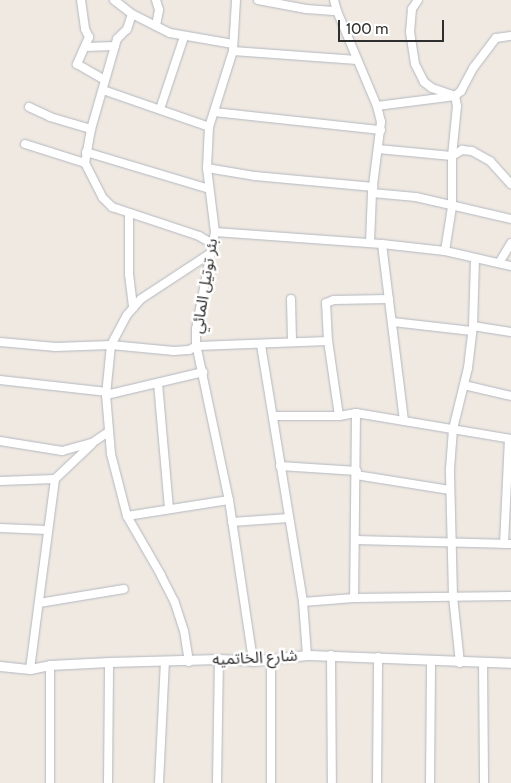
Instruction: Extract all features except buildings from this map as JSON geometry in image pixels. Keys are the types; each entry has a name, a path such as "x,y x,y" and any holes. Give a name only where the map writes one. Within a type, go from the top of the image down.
{"street":[{"path":"81,0 84,29 89,36 76,64 105,80"},
{"path":"114,0 132,14 184,37 233,47 357,60"},
{"path":"156,0 159,10 156,26"},
{"path":"231,0 235,4"},
{"path":"258,0 306,9 337,11"},
{"path":"334,0 377,106 380,130 373,190 370,243"},
{"path":"418,0 412,8 410,32 415,64 424,82 432,88 454,96"},
{"name":"بئر توتيل المائي","path":"235,4 233,47 209,127 207,168 215,232 196,329 197,346 204,372 229,500 252,661"},
{"path":"132,14 127,29 119,36 115,46 91,129 85,163 105,201 112,207 199,236 213,244"},
{"path":"377,106 454,96 461,91 474,67 496,38 511,36"},
{"path":"160,109 184,37"},
{"path":"85,47 115,46"},
{"path":"103,90 209,127"},
{"path":"445,252 452,207 452,156 457,106 454,96"},
{"path":"29,107 50,117 91,129"},
{"path":"214,112 380,130"},
{"path":"25,144 85,163"},
{"path":"378,148 452,156 462,150 482,156 511,184"},
{"path":"86,152 209,189"},
{"path":"207,168 416,197 511,220"},
{"path":"129,213 129,274 134,308"},
{"path":"215,232 382,244 445,252 511,266"},
{"path":"499,263 511,243"},
{"path":"382,244 404,421"},
{"path":"189,662 184,631 174,601 127,516 108,433 106,393 111,345 117,329 147,294 211,253"},
{"path":"460,663 453,596 454,542 450,490 453,429 464,385 472,328 475,258"},
{"path":"291,299 292,341"},
{"path":"339,416 328,341 326,303 330,300 390,299"},
{"path":"393,322 511,332"},
{"path":"0,342 56,347 111,345 174,351 189,350 197,346 328,341"},
{"path":"262,345 303,602 307,655"},
{"path":"0,380 106,393 204,372"},
{"path":"158,383 168,509"},
{"path":"464,385 511,396"},
{"path":"354,598 356,413"},
{"path":"273,416 339,416 356,413 510,439 508,544 355,540"},
{"path":"30,669 55,479 92,444 108,433"},
{"path":"0,441 62,451 92,444"},
{"path":"280,466 356,473 450,490"},
{"path":"0,481 55,479"},
{"path":"127,516 229,500"},
{"path":"232,522 289,518"},
{"path":"0,528 47,530"},
{"path":"39,603 124,589"},
{"path":"303,602 354,598 511,596"},
{"name":"شارع الخاتميه","path":"0,666 30,669 50,665 109,662 189,662 219,659 252,661 307,655 378,657 460,663 511,663"},
{"path":"331,655 332,783"},
{"path":"377,783 378,657"},
{"path":"271,658 271,783"},
{"path":"217,783 219,659"},
{"path":"430,783 431,661"},
{"path":"108,783 109,662"},
{"path":"159,783 165,662"},
{"path":"483,662 484,783"},
{"path":"50,665 50,783"}]}
